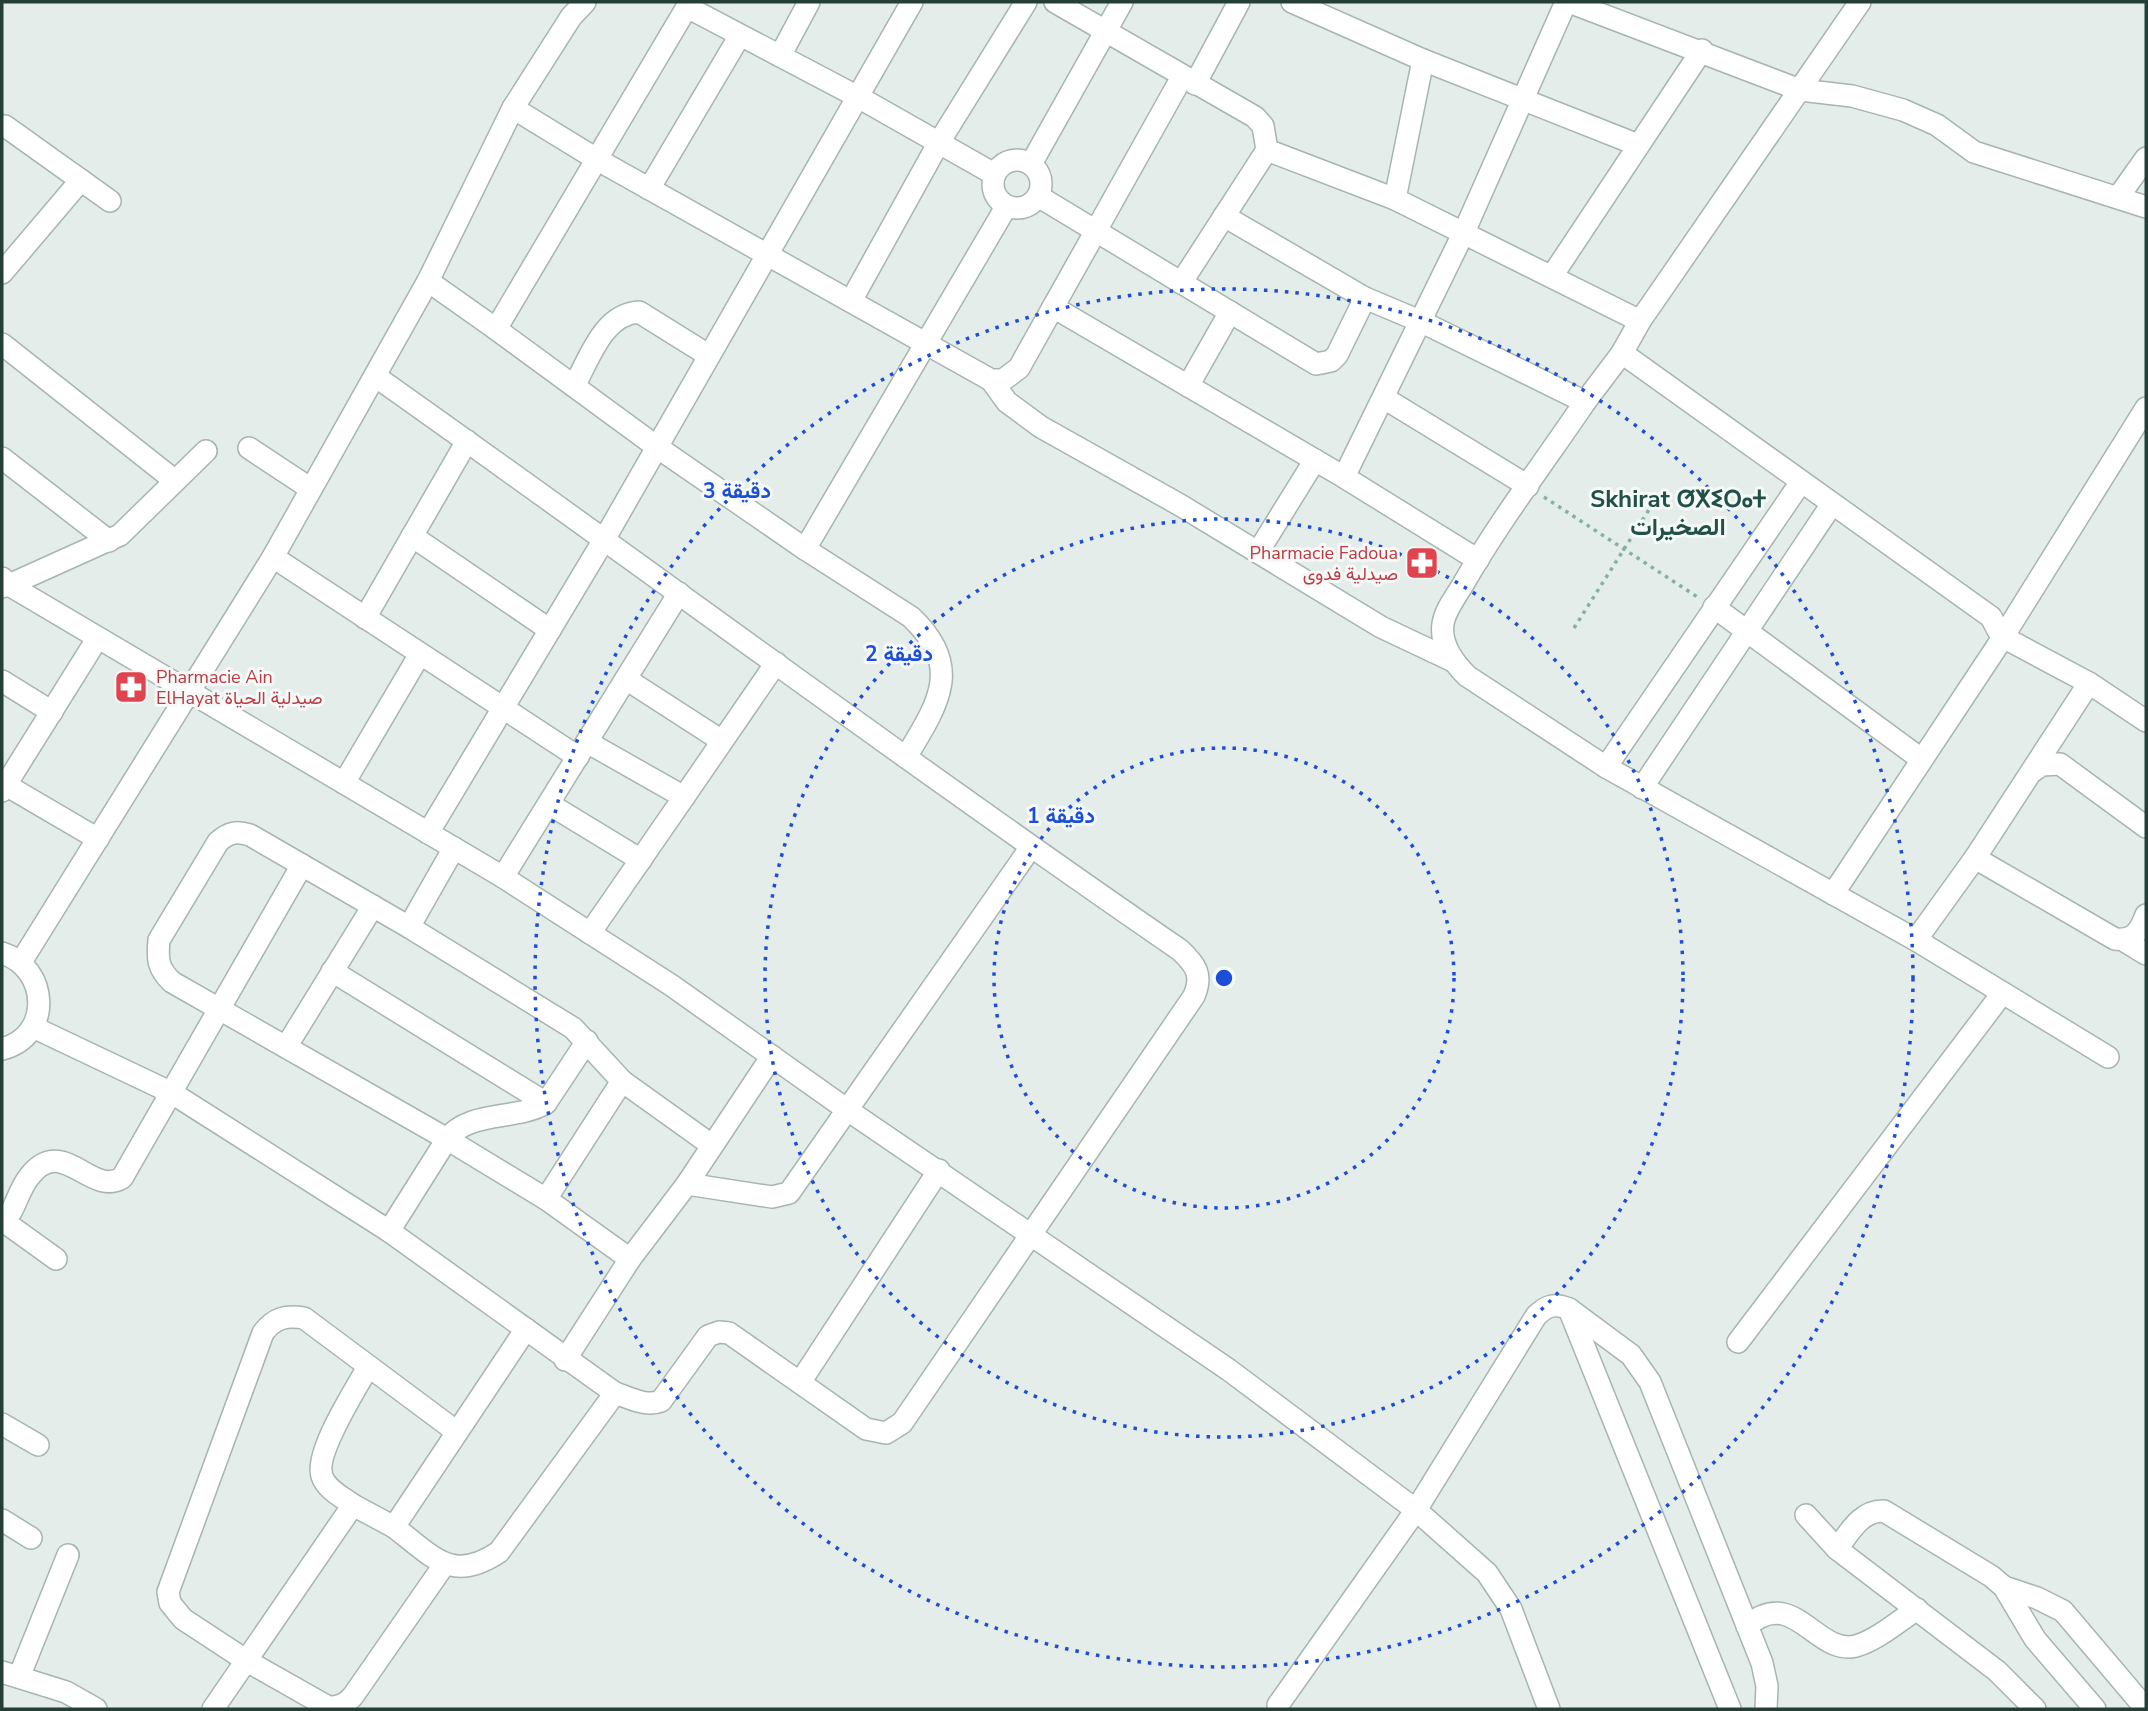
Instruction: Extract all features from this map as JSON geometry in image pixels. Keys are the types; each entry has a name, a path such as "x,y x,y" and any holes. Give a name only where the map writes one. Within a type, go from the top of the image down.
{"street":[{"path":"21,962 272,557 428,281 513,108 557,36 585,2"},
{"path":"780,56 809,2"},
{"path":"428,832 606,538 766,253 860,98 912,2"},
{"path":"851,301 938,144 1026,2"},
{"path":"1055,2 1188,81 1255,117 1263,126 1267,150 1181,282"},
{"path":"1031,164 1122,2"},
{"path":"991,380 1003,380 1019,368 1094,232 1239,2"},
{"path":"1292,2 1423,60 1638,145"},
{"path":"1344,477 1422,322 1568,2 1702,50 1800,90 1852,96 1903,110 1937,125 1974,152 2119,196 2146,207"},
{"path":"1453,662 1445,641 1443,625 1478,560 1860,2"},
{"path":"496,329 689,5 739,37 860,98 994,174"},
{"path":"649,189 739,37"},
{"path":"1552,276 1702,50"},
{"path":"1395,199 1423,60"},
{"path":"513,108 598,160 991,380 1007,402 1041,427 1109,462 1381,627 1453,662 1467,676 1606,767 1916,940 2001,995 2108,1057"},
{"path":"5,126 110,201"},
{"path":"1267,150 1395,199 1640,321"},
{"path":"2119,196 2146,158"},
{"path":"1010,160 1031,164 1041,179 1038,196 1024,208 1006,207 997,198 993,187 994,174 1010,160"},
{"path":"2,273 81,180"},
{"path":"1038,196 1316,364 1337,355 1365,298"},
{"path":"805,549 928,344 1006,207"},
{"path":"1224,216 1365,298 1422,322 1585,402"},
{"path":"428,281 657,447 805,549 911,617 926,631 943,668 941,690 933,713 906,757"},
{"path":"1053,307 1344,477 1478,560"},
{"path":"1188,386 1230,312"},
{"path":"574,386 607,327 627,313 639,313 708,355"},
{"path":"2,344 174,480"},
{"path":"1622,353 1991,617 2001,636 2089,684 2146,721"},
{"path":"33,1027 172,1093 388,1231 565,1360 615,1393 643,1403 661,1401 708,1336 719,1332 729,1333 866,1429 886,1433 895,1429 1194,996 1200,982 1199,972 1180,950 1031,847 606,538 375,376"},
{"path":"1384,398 1528,486"},
{"path":"1833,894 2146,408"},
{"path":"365,618 467,441"},
{"path":"249,448 310,489"},
{"path":"4,583 120,535 205,451"},
{"path":"2,458 109,541"},
{"path":"1258,552 1315,460"},
{"path":"1606,767 1801,482"},
{"path":"1642,788 1832,504"},
{"path":"412,536 550,630"},
{"path":"272,557 502,709 684,797"},
{"path":"4,583 503,877 772,1055 849,1111 1032,1233 1229,1370 1416,1510 1487,1573 1511,1609 1549,1709"},
{"path":"503,877 679,593"},
{"path":"1714,607 1921,759"},
{"path":"97,639 5,781 98,839"},
{"path":"344,783 420,654"},
{"path":"590,933 776,663"},
{"path":"626,679 722,741"},
{"path":"2,681 52,712"},
{"path":"1916,940 1975,858 2089,684"},
{"path":"2033,771 2042,765 2060,764 2146,827"},
{"path":"549,804 641,860"},
{"path":"630,1259 546,1199 447,1139 218,1009 161,972 157,957 159,940 218,842 226,835 239,832 250,835 409,927 573,1028 622,1081 710,1144"},
{"path":"687,1184 772,1198 789,1193 849,1111 1031,847"},
{"path":"409,927 454,848"},
{"path":"1975,858 2146,954"},
{"path":"56,1259 5,1218 29,1177 40,1167 53,1161 65,1162 104,1183 114,1183 122,1178 302,864"},
{"path":"286,1047 373,906"},
{"path":"2123,940 2140,930 2146,915"},
{"path":"2,953 21,962 30,971 39,992 40,1004 33,1027 16,1043 2,1049"},
{"path":"332,971 547,1103"},
{"path":"1738,1342 2001,995"},
{"path":"388,1231 447,1139 465,1123 519,1114 547,1103 587,1041"},
{"path":"565,1360 630,1259 687,1184 710,1144 772,1055"},
{"path":"546,1199 622,1081"},
{"path":"801,1381 939,1170"},
{"path":"1278,1705 1416,1510 1536,1316 1545,1307 1557,1304 1569,1309 1631,1355 1643,1370 1747,1626 1767,1686 1766,1709"},
{"path":"1569,1309 1730,1709"},
{"path":"444,1565 346,1703 328,1707 247,1661 174,1612 169,1592 263,1333 278,1319 291,1316 304,1318 457,1432"},
{"path":"394,1527 526,1329"},
{"path":"368,1367 324,1449 320,1468 328,1486 353,1505 394,1527 444,1565 456,1569 470,1567 499,1552 615,1393"},
{"path":"2,1424 38,1444"},
{"path":"213,1709 353,1505"},
{"path":"1837,1549 1860,1520 1876,1511 1884,1511 1991,1576 2004,1587 2035,1639 2095,1709"},
{"path":"1807,1515 1837,1549 1997,1671 2035,1709"},
{"path":"2,1520 31,1538"},
{"path":"68,1555 10,1674 65,1692 96,1709"},
{"path":"2004,1587 2037,1598 2063,1611 2146,1709"},
{"path":"1747,1626 1757,1617 1783,1613 1843,1646 1855,1646 1917,1609"}],"path":[{"path":"1528,486 1714,607"},
{"path":"1574,628 1651,505"}],"place":[{"name":"Pharmacie Fadoua صيدلية فدوى","path":"1422,563"},
{"name":"Pharmacie Ain ElHayat صيدلية الحياة","path":"131,687"}],"district":[{"name":"Skhirat ⵚⵅⵉⵔⴰⵜ الصخيرات","path":"1678,513"}]}
